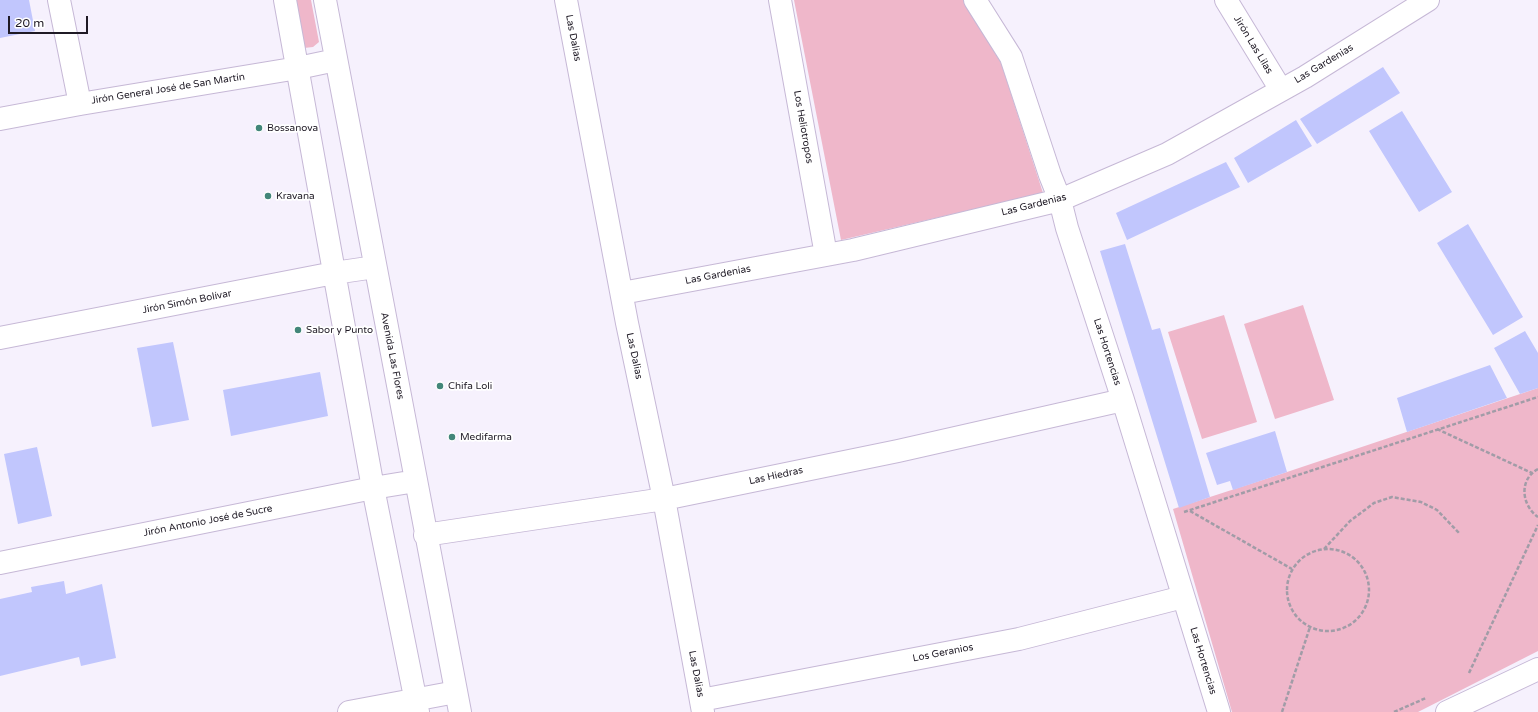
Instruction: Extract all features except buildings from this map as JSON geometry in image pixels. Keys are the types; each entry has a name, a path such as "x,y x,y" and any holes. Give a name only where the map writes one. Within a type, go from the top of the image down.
{"street":[{"path":"59,0 80,104"},
{"path":"285,0 373,488 417,706"},
{"name":"Avenida Las Flores","path":"325,0 425,535 458,702"},
{"name":"Las Dalias","path":"566,0 622,293 664,499 702,706"},
{"name":"Los Heliotropos","path":"780,0 826,255"},
{"name":"Las Hortencias","path":"975,0 1011,57 1050,175 1060,200 1067,228 1123,400 1219,712"},
{"name":"Jirón Las Lilas","path":"1226,0 1280,90"},
{"name":"Las Gardenias","path":"622,293 853,250 1060,200 1167,154 1305,77 1428,0"},
{"name":"Jirón General José de San Martín","path":"0,119 80,104 298,68 336,60"},
{"name":"Jirón Simón Bolívar","path":"0,338 334,273 375,267"},
{"name":"Las Hiedras","path":"425,535 664,499 898,451 1123,400"},
{"name":"Jirón Antonio José de Sucre","path":"0,563 373,488 416,481"},
{"name":"Los Geranios","path":"702,706 1019,639 1183,597"},
{"path":"1452,709 1538,669"},
{"path":"349,712 458,702"}],"path":[{"path":"1180,514 1538,396"},
{"path":"1437,429 1532,473"},
{"path":"1538,469 1532,473 1524,490 1525,501 1529,510 1538,518"},
{"path":"1324,549 1350,521 1374,503 1392,497 1421,502 1437,510 1460,534"},
{"path":"1189,511 1292,569"},
{"path":"1452,709 1538,525"},
{"path":"1324,549 1338,550 1350,556 1360,565 1369,584 1369,597 1365,609 1358,619 1347,627 1335,631 1322,631 1310,627 1299,620 1291,610 1287,598 1286,585 1292,569 1300,559 1311,552 1324,549"},
{"path":"1282,712 1310,627"}],"shaded area":[{"path":"291,0 311,0 319,42 313,47 304,48"},
{"path":"794,0 963,0 1001,63 1043,193 841,240"},
{"path":"1303,305 1334,400 1275,419 1244,324"},
{"path":"1224,315 1257,422 1202,439 1168,332"},
{"path":"1538,388 1538,651 1418,712 1232,712 1173,509"}],"place":[{"name":"Bossanova","path":"259,128"},
{"name":"Kravana","path":"268,196"},
{"name":"Sabor y Punto","path":"298,330"},
{"name":"Chifa Loli","path":"440,386"},
{"name":"Medifarma","path":"452,437"}]}
